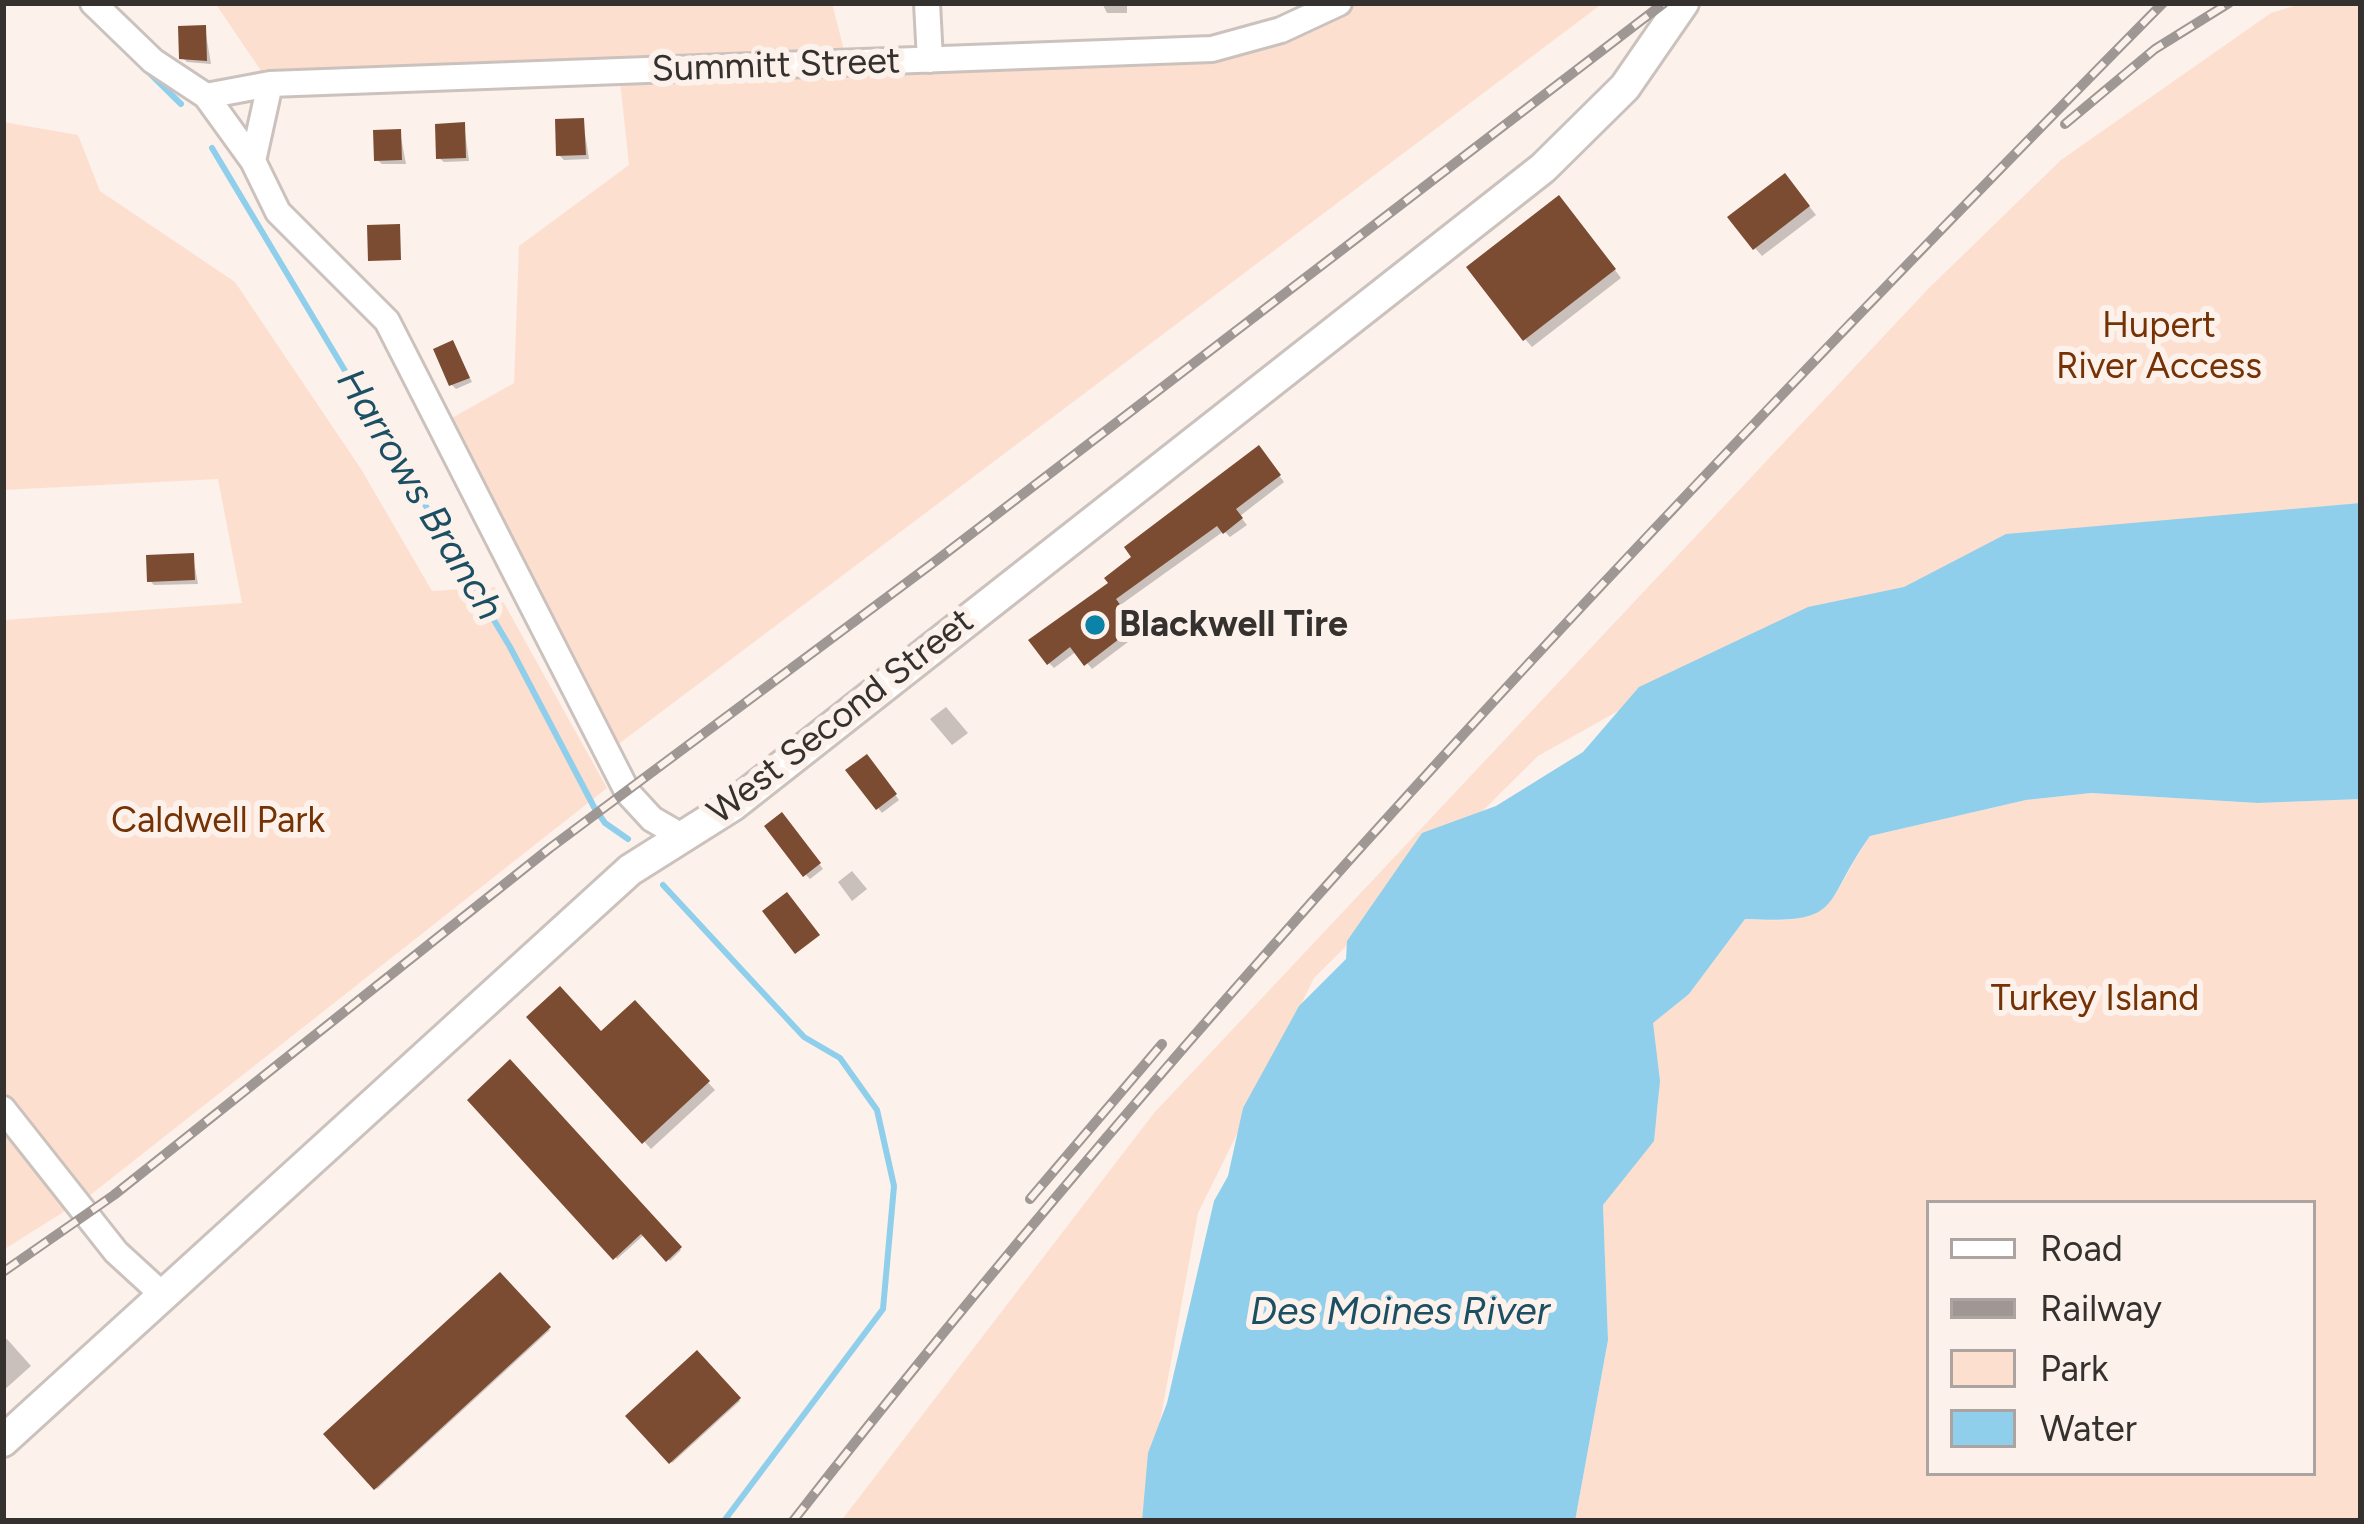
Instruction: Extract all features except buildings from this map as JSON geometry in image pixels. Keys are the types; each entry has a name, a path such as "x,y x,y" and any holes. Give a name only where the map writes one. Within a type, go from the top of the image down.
{"main road":[{"name":"West Second Street","path":"3,1441 630,870 733,805 1543,168 1625,87 1683,3"}],"street":[{"path":"93,3 153,61 206,96 253,161 278,212 387,321 628,793 652,819 683,837"},
{"path":"927,3 930,60"},
{"name":"Summitt Street","path":"206,96 270,84 1211,50 1281,29 1339,3"},
{"path":"253,161 270,84"},
{"path":"3,1109 116,1252 164,1296"}],"green space":[{"path":"215,3 832,3 847,62 1212,49 1339,3 1603,3 608,752 443,423 514,383 519,246 629,165 619,72 270,84"},
{"name":"Hupert River Access","path":"2304,3 2361,3 2361,521 1707,661 1538,756 1314,978 1198,1213 1142,1521 841,1521 1154,1113 1928,289 2061,160 2271,13"},
{"name":"Caldwell Park","path":"3,122 78,135 100,191 235,282 361,469 432,591 495,587 607,788 89,1196 3,1250 3,620 242,603 218,479 3,490"},
{"name":"Turkey Island","path":"2091,793 2258,803 2361,799 2361,1521 1575,1521 1608,1340 1603,1205 1638,1158 1655,1122 1658,1082 1652,1023 1689,994 1745,919 1798,919 1826,906 1870,836 2026,800"}],"water":[{"name":"Des Moines River","path":"2361,503 2361,799 2258,803 2091,793 2026,800 1870,836 1827,906 1800,918 1745,919 1689,994 1653,1023 1660,1081 1654,1141 1603,1205 1608,1340 1575,1521 1142,1521 1148,1453 1167,1403 1214,1201 1228,1176 1243,1108 1299,1006 1346,959 1347,941 1422,833 1496,806 1583,752 1639,687 1808,607 1904,587 2006,534"}],"waterway":[{"name":"Harrows Branch","path":"126,50 181,104"},
{"name":"Harrows Branch","path":"212,148 510,647 594,807 605,823 628,839"},
{"name":"Harrows Branch","path":"663,885 804,1037 840,1058 877,1110 894,1186 883,1309 724,1521"}],"railway":[{"path":"3,1272 114,1195 550,848 937,560 1664,3"},
{"path":"793,1521 1117,1125 1456,742 1806,370 2163,3"},
{"path":"2065,124 2155,49 2229,3"},
{"path":"1030,1199 1162,1044"}],"place":[{"name":"Blackwell Tire","path":"1095,625"}]}
